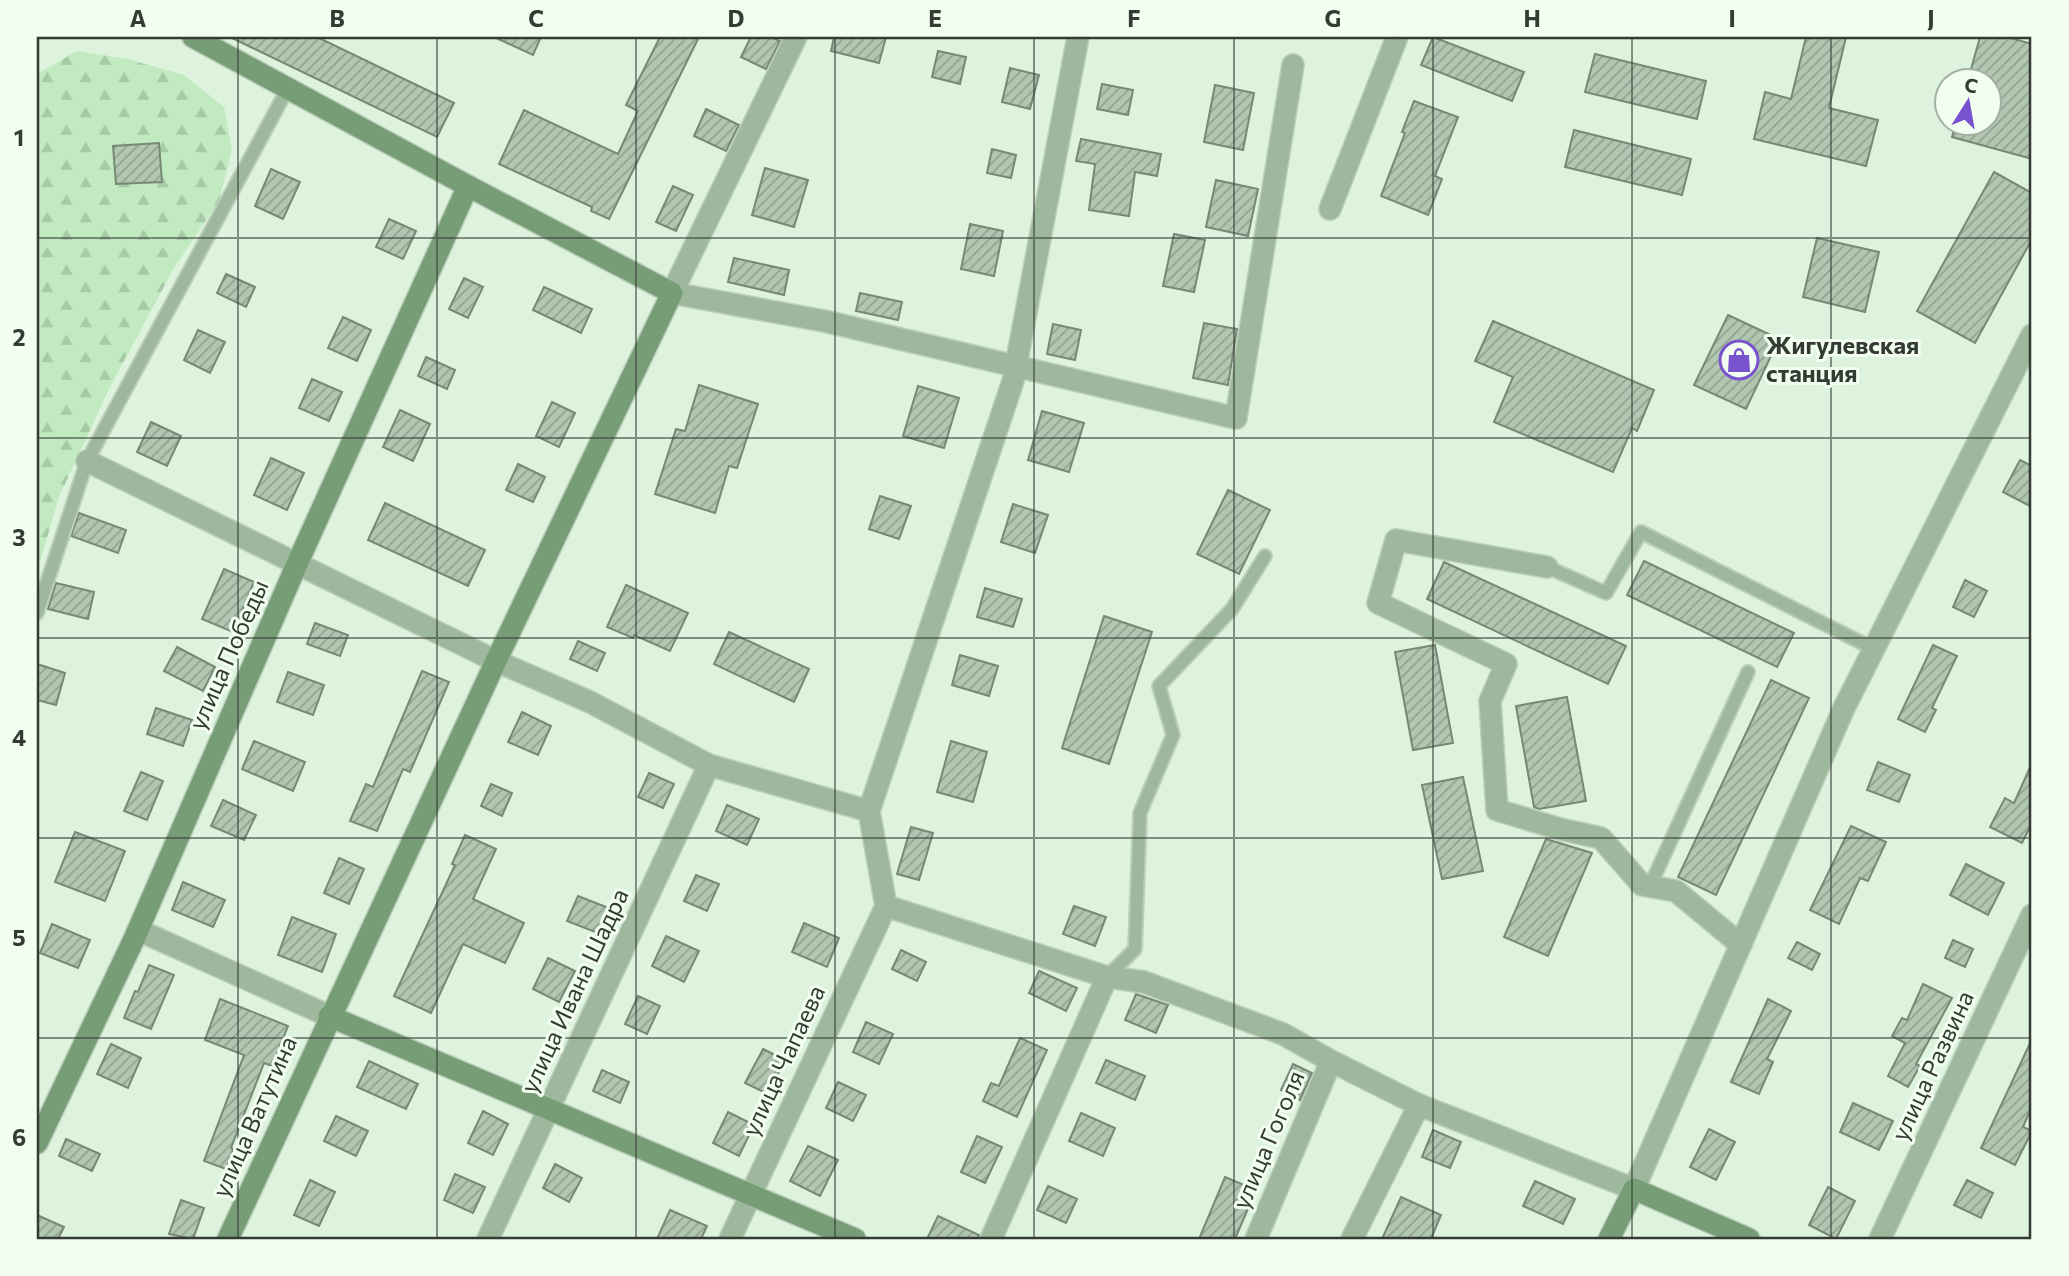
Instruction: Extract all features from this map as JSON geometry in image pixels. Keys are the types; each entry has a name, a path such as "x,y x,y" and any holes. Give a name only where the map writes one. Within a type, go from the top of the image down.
{"street":[{"path":"193,37 672,293 824,321 1236,418 1293,65"},
{"path":"672,293 796,37"},
{"path":"1078,37 1013,381 869,811 886,906 1107,977 1144,982 1283,1034 1419,1105 1634,1189 1749,1239"},
{"path":"1331,209 1397,37"},
{"name":"улица Победы","path":"37,1143 138,930 298,564 468,186"},
{"name":"улица Ватутина","path":"228,1239 329,1016 672,293"},
{"path":"1609,1239 1634,1189 1844,708 2032,335"},
{"path":"87,460 496,661 590,702 709,765 869,811"},
{"path":"1547,567 1396,540 1378,603 1506,664 1490,701 1497,810 1601,838 1643,885 1676,891 1741,945"},
{"name":"улица Ивана Шадра","path":"488,1239 709,765"},
{"name":"улица Чапаева","path":"730,1239 886,906"},
{"name":"улица Развина","path":"1880,1239 2032,915"},
{"path":"138,930 329,1016 855,1239"},
{"path":"991,1239 1107,977"},
{"name":"улица Гоголя","path":"1256,1239 1331,1061"},
{"path":"1352,1239 1419,1105"}],"lane":[{"path":"37,613 87,460 288,88"},
{"path":"1547,567 1606,593 1641,532 1874,649"},
{"path":"1107,977 1135,949 1140,813 1173,735 1159,686 1232,609 1265,556"},
{"path":"1650,886 1748,672"}],"green space":[{"path":"77,51 127,59 184,75 224,107 232,150 219,201 174,268 109,389 59,497 37,572 37,74"}],"building":[{"path":"230,37 317,37 454,103 437,137"},
{"path":"494,37 541,37 533,55"},
{"path":"660,37 699,37 609,219 591,211 592,207 499,164 524,110 618,154 638,111 626,105"},
{"path":"751,37 771,37 780,41 766,69 741,57"},
{"path":"834,37 886,37 879,63 831,51"},
{"path":"1433,37 1524,72 1512,101 1421,65"},
{"path":"1806,37 1846,37 1829,108 1878,120 1866,166 1754,139 1765,92 1791,99"},
{"path":"1980,37 2007,37 2032,44 2032,159 1952,137 2002,136 2002,66 1972,66"},
{"path":"938,51 966,57 960,84 932,77"},
{"path":"1595,54 1706,81 1697,119 1585,92"},
{"path":"1010,68 1039,75 1030,109 1002,102"},
{"path":"1102,84 1133,90 1128,115 1097,109"},
{"path":"1215,85 1254,93 1243,150 1204,142"},
{"path":"1414,101 1458,117 1435,176 1442,179 1428,215 1381,196"},
{"path":"706,109 739,125 726,151 694,136"},
{"path":"1574,130 1691,159 1682,195 1565,167"},
{"path":"1081,139 1161,154 1157,176 1135,172 1129,216 1089,210 1095,164 1076,161"},
{"path":"159,143 162,182 116,184 113,146"},
{"path":"992,149 1016,155 1011,178 987,173"},
{"path":"765,168 808,180 794,227 752,215"},
{"path":"271,169 300,182 283,219 255,206"},
{"path":"1994,172 2032,193 2032,239 1975,343 1917,311"},
{"path":"1216,180 1258,189 1248,236 1206,227"},
{"path":"673,186 693,195 676,231 656,222"},
{"path":"389,219 416,231 403,259 376,247"},
{"path":"970,224 1003,231 994,276 961,269"},
{"path":"1174,234 1205,240 1194,292 1163,286"},
{"path":"1817,238 1879,252 1865,312 1803,297"},
{"path":"734,258 789,270 784,295 728,282"},
{"path":"226,274 255,287 246,307 217,293"},
{"path":"464,278 483,287 468,318 449,309"},
{"path":"544,287 592,309 581,333 533,310"},
{"path":"860,293 902,302 898,320 856,311"},
{"path":"1728,315 1779,339 1746,409 1694,385"},
{"path":"343,317 371,330 357,361 328,348"},
{"path":"1493,321 1654,390 1637,431 1632,428 1613,472 1494,422 1513,377 1475,361"},
{"path":"1204,323 1237,329 1228,385 1193,378"},
{"path":"1053,324 1081,330 1075,360 1047,354"},
{"path":"198,330 225,342 210,373 184,360"},
{"path":"426,357 455,370 447,389 418,376"},
{"path":"312,379 342,392 329,421 299,408"},
{"path":"699,385 758,404 737,468 729,466 715,513 655,494 676,429 685,431"},
{"path":"918,386 959,398 944,448 903,436"},
{"path":"552,402 575,413 559,447 536,436"},
{"path":"400,410 430,424 413,461 383,447"},
{"path":"1042,411 1084,423 1069,472 1028,460"},
{"path":"151,422 181,436 167,466 137,452"},
{"path":"271,458 304,473 287,510 254,495"},
{"path":"2020,460 2032,466 2032,507 2003,492"},
{"path":"518,464 545,477 533,502 506,490"},
{"path":"1228,490 1270,510 1239,574 1197,554"},
{"path":"880,496 911,506 899,539 869,529"},
{"path":"385,503 485,550 468,586 368,540"},
{"path":"1013,504 1048,515 1035,553 1001,542"},
{"path":"79,513 126,530 118,553 71,536"},
{"path":"1644,561 1794,633 1777,667 1627,595"},
{"path":"1444,562 1626,646 1608,684 1427,599"},
{"path":"224,569 254,582 233,632 202,619"},
{"path":"1965,580 1987,591 1974,617 1953,607"},
{"path":"56,583 94,592 88,619 48,609"},
{"path":"626,585 688,613 670,651 634,635 633,638 607,627"},
{"path":"985,588 1022,599 1013,627 977,617"},
{"path":"1104,616 1152,632 1109,764 1062,748"},
{"path":"315,623 348,635 340,656 307,644"},
{"path":"729,632 809,669 794,702 714,664"},
{"path":"578,641 605,653 597,671 570,659"},
{"path":"1435,645 1453,743 1413,750 1395,652"},
{"path":"1933,645 1957,656 1932,708 1936,710 1925,732 1898,719"},
{"path":"177,647 215,667 203,691 164,671"},
{"path":"960,655 998,666 989,696 952,685"},
{"path":"37,664 65,673 56,705 37,700"},
{"path":"422,671 449,682 410,772 403,769 377,831 350,821 366,784 373,787"},
{"path":"288,672 324,685 313,715 277,702"},
{"path":"1771,680 1809,698 1716,895 1678,877"},
{"path":"1567,697 1586,801 1539,809 1534,807 1516,706"},
{"path":"156,708 192,720 183,746 147,734"},
{"path":"522,712 551,726 538,755 508,742"},
{"path":"254,741 305,762 293,791 242,769"},
{"path":"951,741 987,752 973,802 937,792"},
{"path":"1878,762 1910,775 1899,802 1867,790"},
{"path":"2032,763 2032,823 2022,843 1990,827 2005,798 2014,803"},
{"path":"141,772 163,781 147,820 124,811"},
{"path":"649,773 674,784 663,808 638,797"},
{"path":"1463,777 1483,871 1442,879 1422,785"},
{"path":"491,784 512,793 502,816 481,806"},
{"path":"223,800 256,815 244,840 211,826"},
{"path":"727,805 759,819 747,845 716,831"},
{"path":"1851,826 1886,842 1868,881 1860,878 1839,924 1810,910"},
{"path":"911,827 933,833 919,880 897,874"},
{"path":"75,832 125,851 105,901 55,882"},
{"path":"465,835 496,849 473,899 524,923 505,963 463,944 431,1013 394,996 455,865 452,864"},
{"path":"1546,839 1592,853 1548,956 1504,937"},
{"path":"339,858 364,869 349,904 324,893"},
{"path":"1966,864 2004,883 1988,915 1950,895"},
{"path":"696,875 719,884 707,911 684,901"},
{"path":"183,882 225,900 213,927 172,910"},
{"path":"578,896 614,910 603,935 567,921"},
{"path":"1074,906 1106,917 1095,946 1063,934"},
{"path":"292,917 336,934 322,972 278,955"},
{"path":"804,923 839,938 827,967 792,952"},
{"path":"52,924 90,940 78,968 40,953"},
{"path":"666,936 699,951 684,982 652,966"},
{"path":"1953,940 1973,949 1965,967 1945,958"},
{"path":"1797,942 1820,954 1812,970 1788,958"},
{"path":"901,950 926,962 917,981 892,969"},
{"path":"548,958 575,971 559,1002 533,989"},
{"path":"149,965 174,975 151,1029 124,1018"},
{"path":"1039,971 1077,988 1066,1011 1029,993"},
{"path":"1923,984 1952,998 1916,1064 1920,1066 1908,1087 1888,1076 1905,1043 1892,1036 1902,1018 1907,1020"},
{"path":"1136,994 1168,1005 1156,1033 1125,1020"},
{"path":"638,996 660,1006 647,1034 625,1024"},
{"path":"220,999 288,1026 272,1066 264,1063 231,1148 233,1149 226,1169 204,1161 244,1055 205,1040"},
{"path":"1768,999 1791,1011 1767,1059 1773,1062 1759,1094 1731,1082"},
{"path":"866,1022 893,1034 879,1064 853,1052"},
{"path":"1020,1038 1047,1050 1017,1117 983,1101 991,1083 999,1086"},
{"path":"2032,1039 2032,1106 2023,1127 2032,1131 2015,1165 1981,1148"},
{"path":"111,1044 141,1058 128,1088 97,1074"},
{"path":"763,1049 785,1060 768,1094 745,1083"},
{"path":"1106,1060 1145,1076 1135,1100 1096,1083"},
{"path":"369,1061 418,1084 406,1109 357,1087"},
{"path":"1293,1064 1312,1073 1300,1100 1281,1090"},
{"path":"602,1070 629,1082 620,1103 593,1091"},
{"path":"838,1082 866,1095 853,1121 826,1108"},
{"path":"1853,1103 1893,1121 1879,1150 1840,1132"},
{"path":"483,1111 508,1124 493,1155 468,1143"},
{"path":"728,1112 754,1125 739,1156 713,1143"},
{"path":"1081,1113 1115,1128 1103,1156 1069,1141"},
{"path":"336,1116 368,1131 356,1156 324,1141"},
{"path":"1709,1129 1735,1142 1716,1180 1690,1167"},
{"path":"1433,1130 1461,1142 1450,1168 1422,1157"},
{"path":"977,1136 1002,1147 985,1183 961,1172"},
{"path":"66,1139 100,1154 92,1171 59,1156"},
{"path":"808,1146 838,1160 820,1196 790,1181"},
{"path":"555,1164 582,1178 569,1202 543,1188"},
{"path":"455,1174 485,1187 473,1213 444,1200"},
{"path":"1225,1177 1256,1190 1235,1239 1199,1239"},
{"path":"310,1180 335,1192 319,1226 294,1215"},
{"path":"1967,1180 1993,1193 1981,1218 1954,1205"},
{"path":"1535,1181 1575,1199 1563,1224 1523,1206"},
{"path":"1048,1186 1077,1199 1066,1223 1037,1210"},
{"path":"1828,1187 1855,1201 1836,1239 1809,1225"},
{"path":"1401,1197 1441,1215 1431,1239 1382,1239"},
{"path":"181,1200 204,1208 193,1239 169,1234"},
{"path":"670,1210 707,1226 701,1239 657,1239"},
{"path":"37,1215 64,1227 58,1239 37,1239"},
{"path":"938,1216 979,1235 978,1239 927,1239"}],"place":[{"name":"Жигулевская станция","path":"1739,360"}]}
